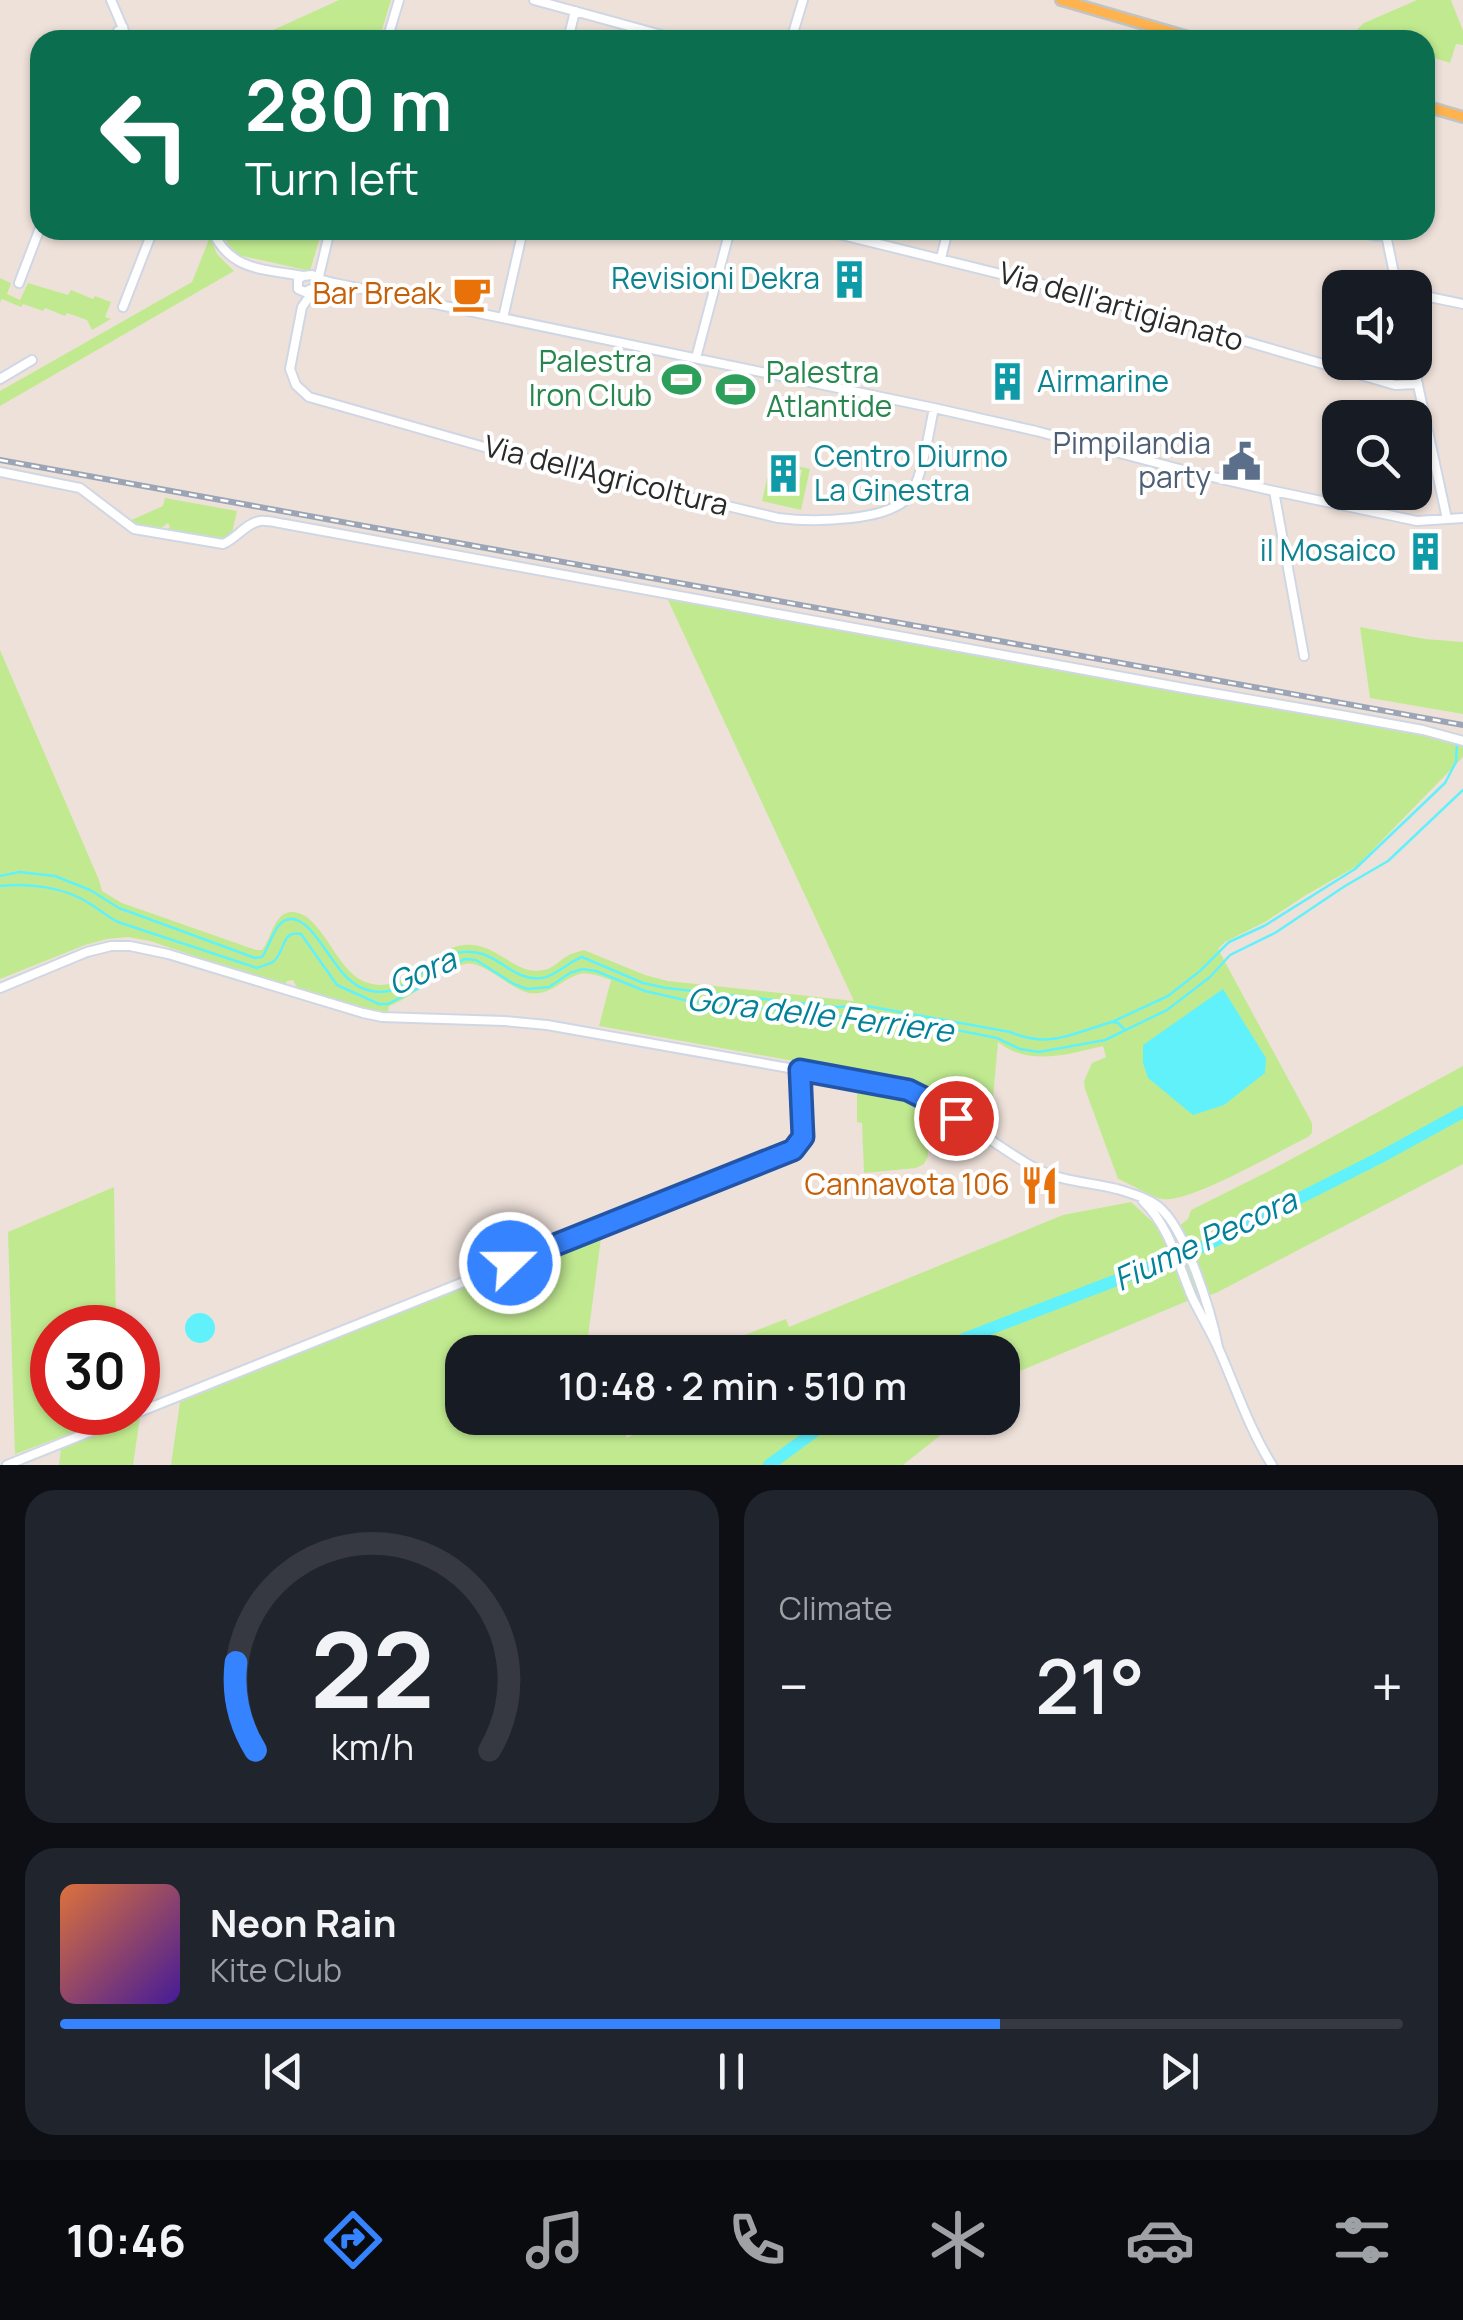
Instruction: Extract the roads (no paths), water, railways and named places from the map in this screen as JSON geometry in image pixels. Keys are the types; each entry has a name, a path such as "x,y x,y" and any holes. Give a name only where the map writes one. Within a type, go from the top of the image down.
{"main road":[{"path":"1061,0 1164,30"},
{"path":"1435,109 1463,117"}],"street":[{"path":"111,0 123,28 118,30"},
{"path":"390,30 399,0"},
{"path":"534,0 644,30"},
{"path":"794,30 803,0"},
{"path":"570,30 575,11"},
{"path":"1435,113 1446,112"},
{"path":"19,282 35,240"},
{"path":"123,307 150,240"},
{"path":"217,240 234,260 312,282"},
{"path":"283,272 305,292 327,240"},
{"path":"504,318 521,240"},
{"path":"696,358 727,240"},
{"name":"Via dell'artigianato","path":"864,240 1090,296 1402,387 1418,384"},
{"path":"941,258 946,240"},
{"path":"1387,240 1393,270"},
{"path":"298,289 297,281 334,283 934,408 1274,491 1417,520 1463,518"},
{"name":"Via dell'Agricoltura","path":"312,282 302,307 290,369 296,385 309,398 516,456 778,518 822,520 870,514 903,504 916,484 934,408"},
{"name":"Via dell'Agricoltura","path":"298,289 302,307"},
{"path":"1432,299 1463,304"},
{"path":"0,379 32,360"},
{"path":"1417,380 1447,519"},
{"path":"0,472 80,488 124,523 140,530 224,544 254,522 286,524 1423,730 1463,741"},
{"path":"1274,491 1304,656"},
{"path":"0,988 88,952 130,946 168,954 362,1014 548,1025 908,1090 1041,1171 1136,1195 1158,1206 1178,1229 1213,1322 1218,1347"},
{"path":"7,1465 793,1150 803,1137 800,1070"},
{"path":"1136,1195 1155,1214 1167,1234 1253,1432 1272,1465"}],"water":[{"path":"1223,989 1266,1058 1265,1073 1224,1105 1193,1115 1148,1078 1143,1045"},
{"path":"200,1313 211,1317 215,1328 211,1339 200,1343 189,1339 185,1328 189,1317"}],"waterway":[{"path":"1114,1021 1168,996 1229,942 1264,926 1355,869 1445,783 1456,762 1457,743"},
{"name":"Gora delle Ferriere","path":"0,886 59,890 82,899 118,922 257,968 274,961 290,935 301,934 337,985 379,1004 388,1004 419,988 435,974 465,959 476,960 527,989 549,987 582,969 645,991 689,1001 931,1025 997,1038 1020,1049 1039,1052 1105,1040 1167,1010 1210,977 1230,955 1275,933 1388,861 1463,790"},
{"name":"Gora","path":"0,876 19,872 55,876 90,890 119,908 255,958 262,957 282,922 293,919 310,930 352,982 376,992 401,987 457,953 482,954 531,978 547,977 582,957 643,983 666,988 836,1007 867,1006 1037,1039 1061,1038 1112,1022 1124,1029"},
{"name":"Fiume Pecora","path":"974,1335 1205,1246 1463,1112"},
{"name":"Fiume Pecora","path":"769,1465 810,1435"}],"railway":[{"path":"0,460 1463,725"}],"place":[{"name":"Revisioni Dekra","path":"850,279"},
{"name":"Bar Break","path":"472,294"},
{"name":"Palestra Iron Club","path":"682,379"},
{"name":"Airmarine","path":"1007,382"},
{"name":"Palestra Atlantide","path":"736,390"},
{"name":"Pimpilandia party","path":"1241,461"},
{"name":"Centro Diurno La Ginestra","path":"784,474"},
{"name":"il Mosaico","path":"1426,551"},
{"name":"Cannavota 106","path":"1040,1185"}]}
